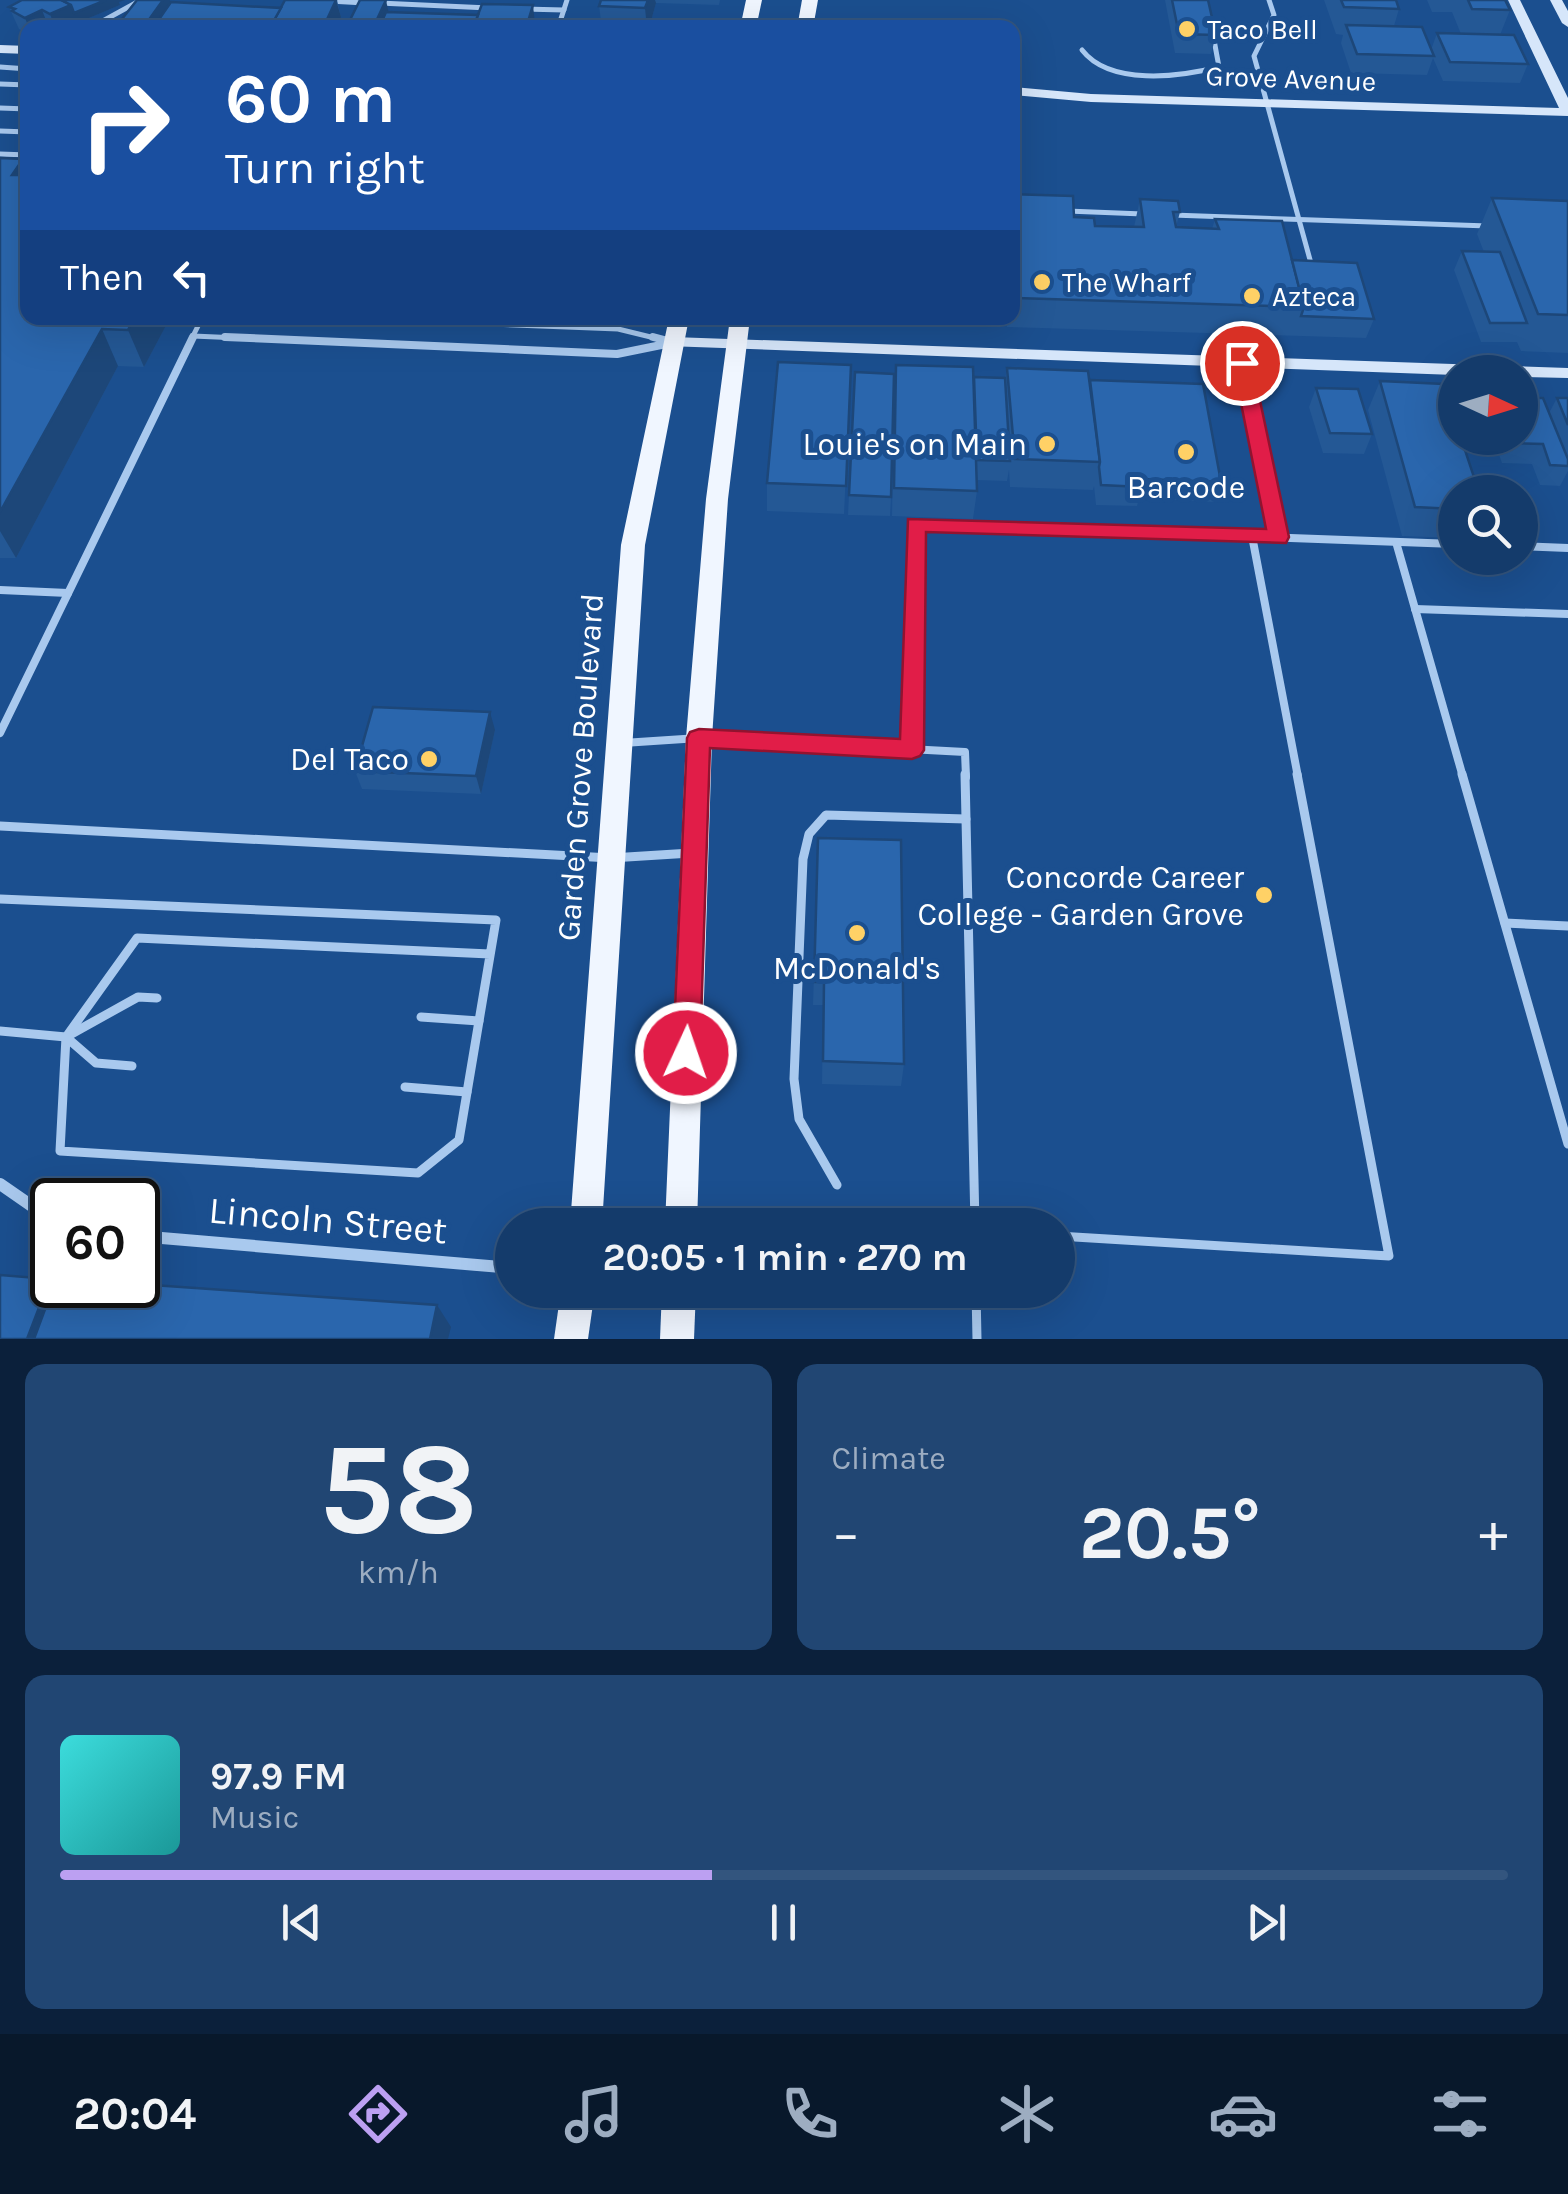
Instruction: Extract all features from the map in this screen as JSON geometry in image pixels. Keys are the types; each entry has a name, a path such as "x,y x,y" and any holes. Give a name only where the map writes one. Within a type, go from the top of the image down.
{"main road":[{"name":"Garden Grove Boulevard","path":"587,1208 633,544 677,325"},
{"path":"682,1208 699,738 717,499 738,325"},
{"path":"571,1339 575,1308"},
{"path":"677,1339 678,1308"}],"street":[{"path":"1514,0 1568,112"},
{"path":"1556,0 1568,23"},
{"name":"Grove Avenue","path":"1020,93 1568,112"},
{"path":"673,342 1568,373"},
{"path":"0,1184 30,1205"},
{"name":"Lincoln Street","path":"160,1238 495,1267"}],"lane":[{"path":"96,20 141,0"},
{"path":"561,20 567,0"},
{"path":"1269,0 1274,15 1254,56 1314,274"},
{"path":"313,1 492,8"},
{"path":"510,8 564,10"},
{"path":"1082,50 1092,63 1111,71 1200,74 1219,68 1210,18"},
{"path":"1055,210 1499,227"},
{"path":"0,733 198,325"},
{"path":"516,325 618,329 673,342"},
{"path":"192,336 616,354 673,342"},
{"path":"1242,363 1278,537"},
{"path":"912,750 915,524 1438,543"},
{"path":"1075,1237 1389,1256 1252,536"},
{"path":"1396,542 1568,1144"},
{"path":"1538,547 1568,548"},
{"path":"0,590 68,593"},
{"path":"1416,609 1568,614"},
{"path":"619,743 699,738 965,752 975,1208"},
{"path":"837,1185 799,1119 794,1079 803,858 809,834 826,815 848,812 966,818"},
{"path":"0,826 610,858 696,853"},
{"path":"0,898 496,920 459,1140 418,1172 60,1151 66,1037 137,938 490,954"},
{"path":"1505,924 1568,926"},
{"path":"0,1031 66,1037 138,996 156,998"},
{"path":"421,1017 478,1021"},
{"path":"66,1037 96,1063 132,1066"},
{"path":"405,1087 466,1092"},
{"path":"976,1308 977,1339"}],"building":[{"path":"22,0 61,0 71,5 50,14 42,10 25,18 9,7"},
{"path":"61,0 106,0 74,13 71,5"},
{"path":"137,0 163,0 149,20 122,19"},
{"path":"285,0 336,0 327,20 274,20"},
{"path":"360,0 386,0 377,20 350,20"},
{"path":"601,0 648,0 645,8 599,6"},
{"path":"1172,0 1208,0 1216,35 1179,34"},
{"path":"1341,0 1396,0 1399,9 1344,7"},
{"path":"1468,0 1505,0 1510,10 1472,9"},
{"path":"171,2 281,8 274,20 159,20"},
{"path":"482,4 533,5 528,20 476,20"},
{"path":"386,12 478,15 476,20 382,20"},
{"path":"1346,25 1422,27 1434,56 1357,54"},
{"path":"1437,33 1514,35 1528,64 1450,62"},
{"path":"0,158 20,159 12,175 20,175 20,325 131,325 128,330 102,329 0,512"},
{"path":"1020,194 1073,196 1074,217 1094,218 1095,226 1144,227 1140,199 1178,201 1180,212 1173,212 1176,227 1219,229 1215,219 1282,221 1304,307 1020,298"},
{"path":"1492,198 1568,201 1568,315 1538,314"},
{"path":"1462,251 1500,252 1527,323 1490,323"},
{"path":"1292,260 1357,263 1374,319 1301,316 1304,307"},
{"path":"778,362 851,365 846,486 767,483"},
{"path":"896,365 973,367 977,491 894,488"},
{"name":"Louie's on Main","path":"1007,368 1088,371 1100,462 1015,459"},
{"path":"855,372 894,374 891,497 849,495"},
{"path":"974,377 1005,378 1010,461 977,460"},
{"path":"1090,380 1203,384 1221,482 1142,479 1142,487 1101,485"},
{"path":"1380,381 1438,384 1438,455 1467,455 1473,475 1438,475 1438,508 1415,507"},
{"path":"1316,388 1358,389 1372,434 1330,433"},
{"path":"1538,398 1543,398 1568,466 1550,465 1543,444 1538,444"},
{"path":"1557,398 1568,398 1568,425"},
{"name":"Del Taco","path":"373,707 490,712 476,776 355,771"},
{"name":"McDonald's","path":"818,838 901,840 904,1064 823,1061 824,982 814,982"},
{"path":"0,1275 30,1277 30,1308 39,1308 27,1339 0,1339"},
{"path":"160,1286 437,1305 430,1339 34,1339 45,1308 160,1308"}],"place":[{"name":"Taco Bell","path":"1187,29"},
{"name":"The Wharf","path":"1042,282"},
{"name":"Azteca","path":"1252,296"},
{"name":"Louie's on Main","path":"1047,444"},
{"name":"Barcode","path":"1186,452"},
{"name":"Del Taco","path":"429,759"},
{"name":"Concorde Career College - Garden Grove","path":"1264,895"},
{"name":"McDonald's","path":"857,933"}],"route":[{"path":"686,1053 699,738 912,750 915,524 1278,537 1242,363"}]}
